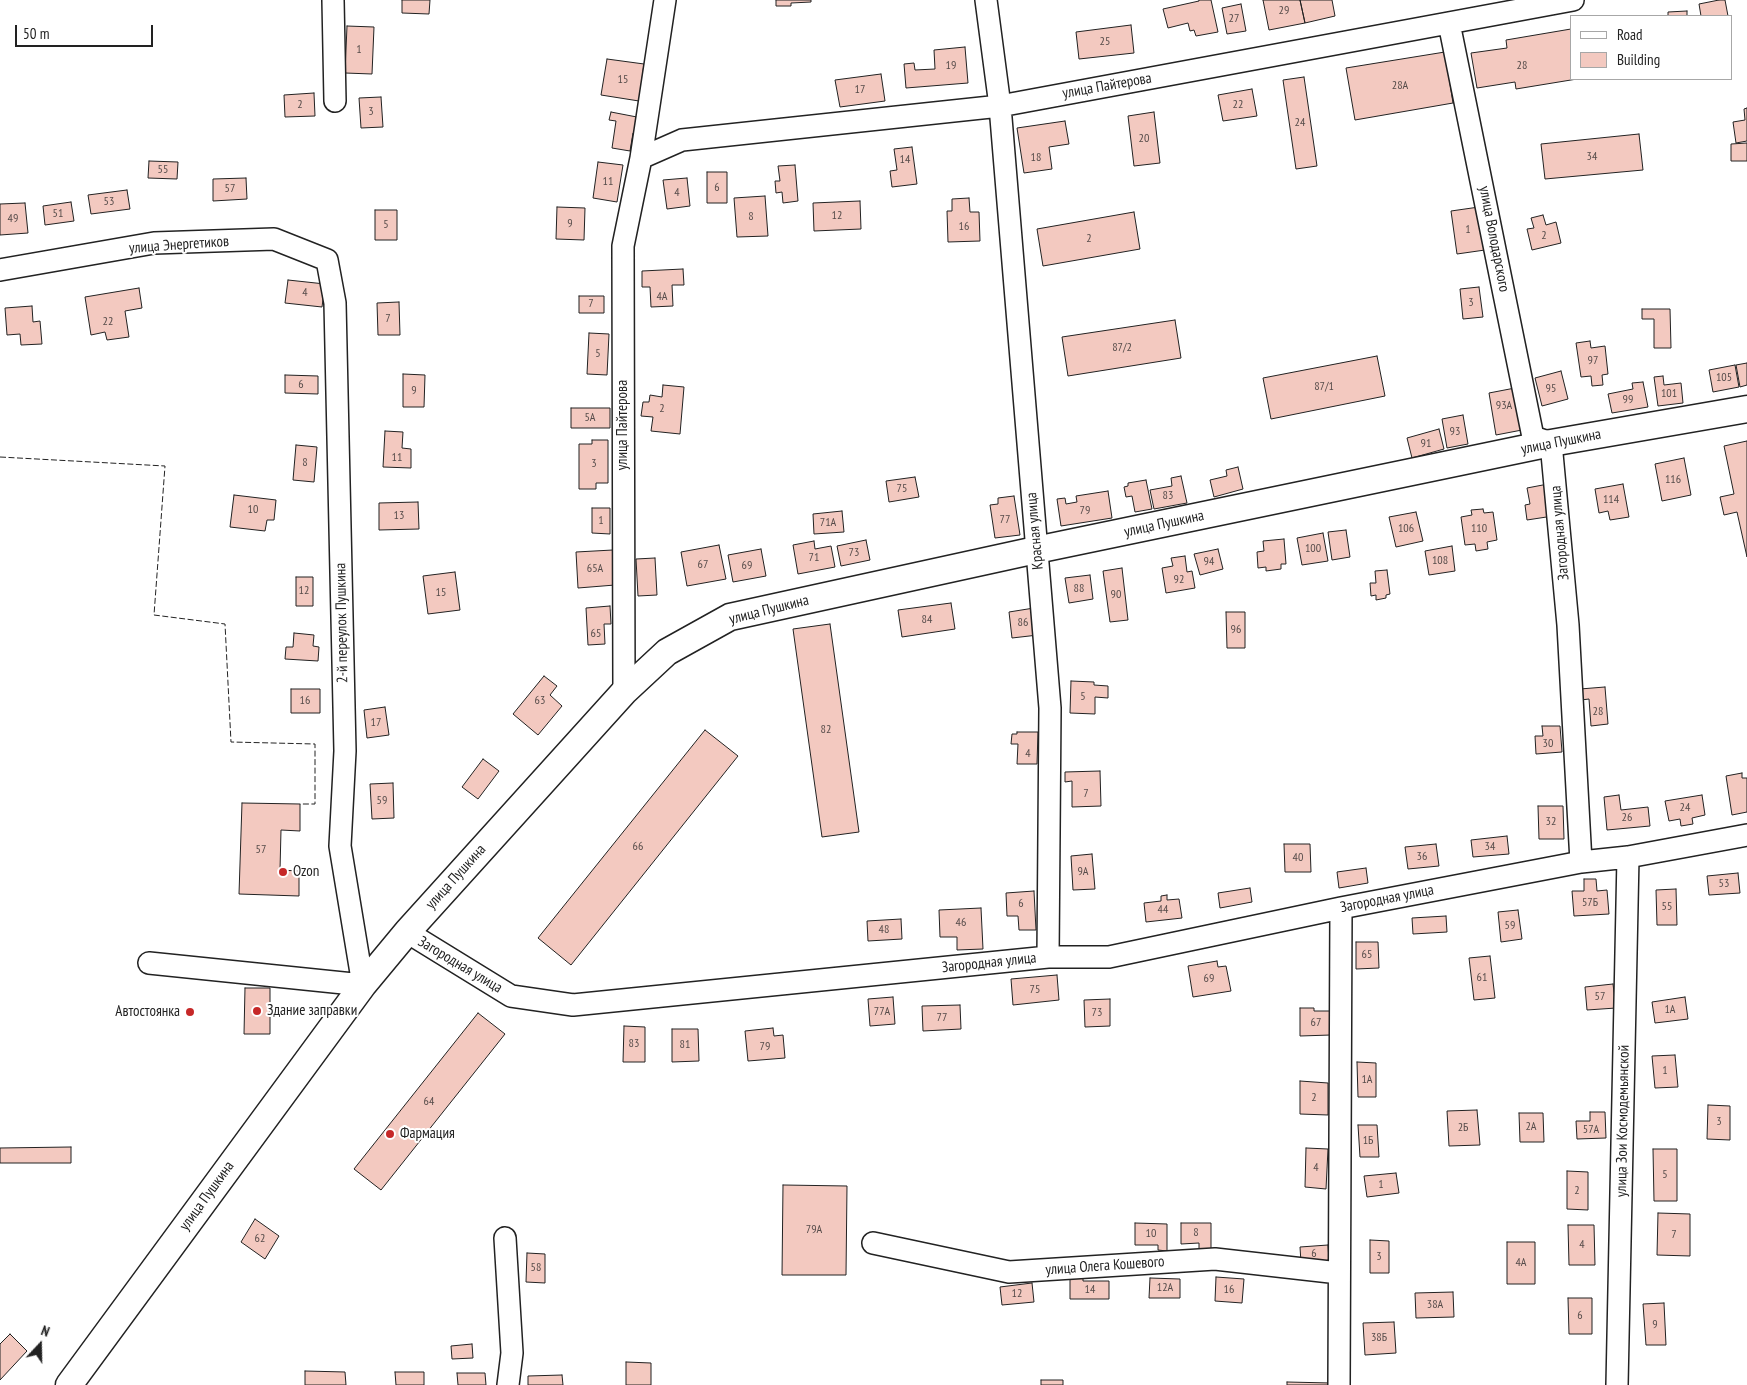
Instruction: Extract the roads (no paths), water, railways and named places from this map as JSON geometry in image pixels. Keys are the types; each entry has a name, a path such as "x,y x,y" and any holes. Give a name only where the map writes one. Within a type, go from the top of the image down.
{"main road":[{"name":"улица Пушкина","path":"69,1385 363,985 407,932 624,692 667,652 730,617 1036,550 1551,443 1747,409"}],"street":[{"path":"333,0 335,101"},
{"name":"улица Пайтерова","path":"624,692 623,246 641,158 665,0"},
{"name":"Красная улица","path":"986,0 1000,106 1050,708 1048,957"},
{"name":"улица Пайтерова","path":"641,158 682,140 1000,106 1572,0"},
{"name":"улица Володарского","path":"1449,23 1533,437 1551,443"},
{"name":"улица Энергетиков","path":"0,270 154,244 274,239 327,260"},
{"name":"2-й переулок Пушкина","path":"327,260 336,312 344,751 340,846 363,985"},
{"name":"Загородная улица","path":"1551,443 1568,625 1581,862"},
{"name":"Загородная улица","path":"407,932 511,996 573,1005 1048,957 1109,957 1341,908 1581,862 1628,857 1747,835"},
{"name":"улица Зои Космодемьянской","path":"1617,1385 1628,857"},
{"path":"1338,1385 1341,908"},
{"path":"149,963 363,985"},
{"path":"505,1238 512,1353 508,1385"},
{"name":"улица Олега Кошевого","path":"873,1243 1010,1272 1216,1259 1339,1273"}],"place":[{"name":"Ozon","path":"283,872"},
{"name":"Здание заправки","path":"257,1011"},
{"name":"Автостоянка","path":"190,1012"},
{"name":"Фармация","path":"390,1134"}]}
